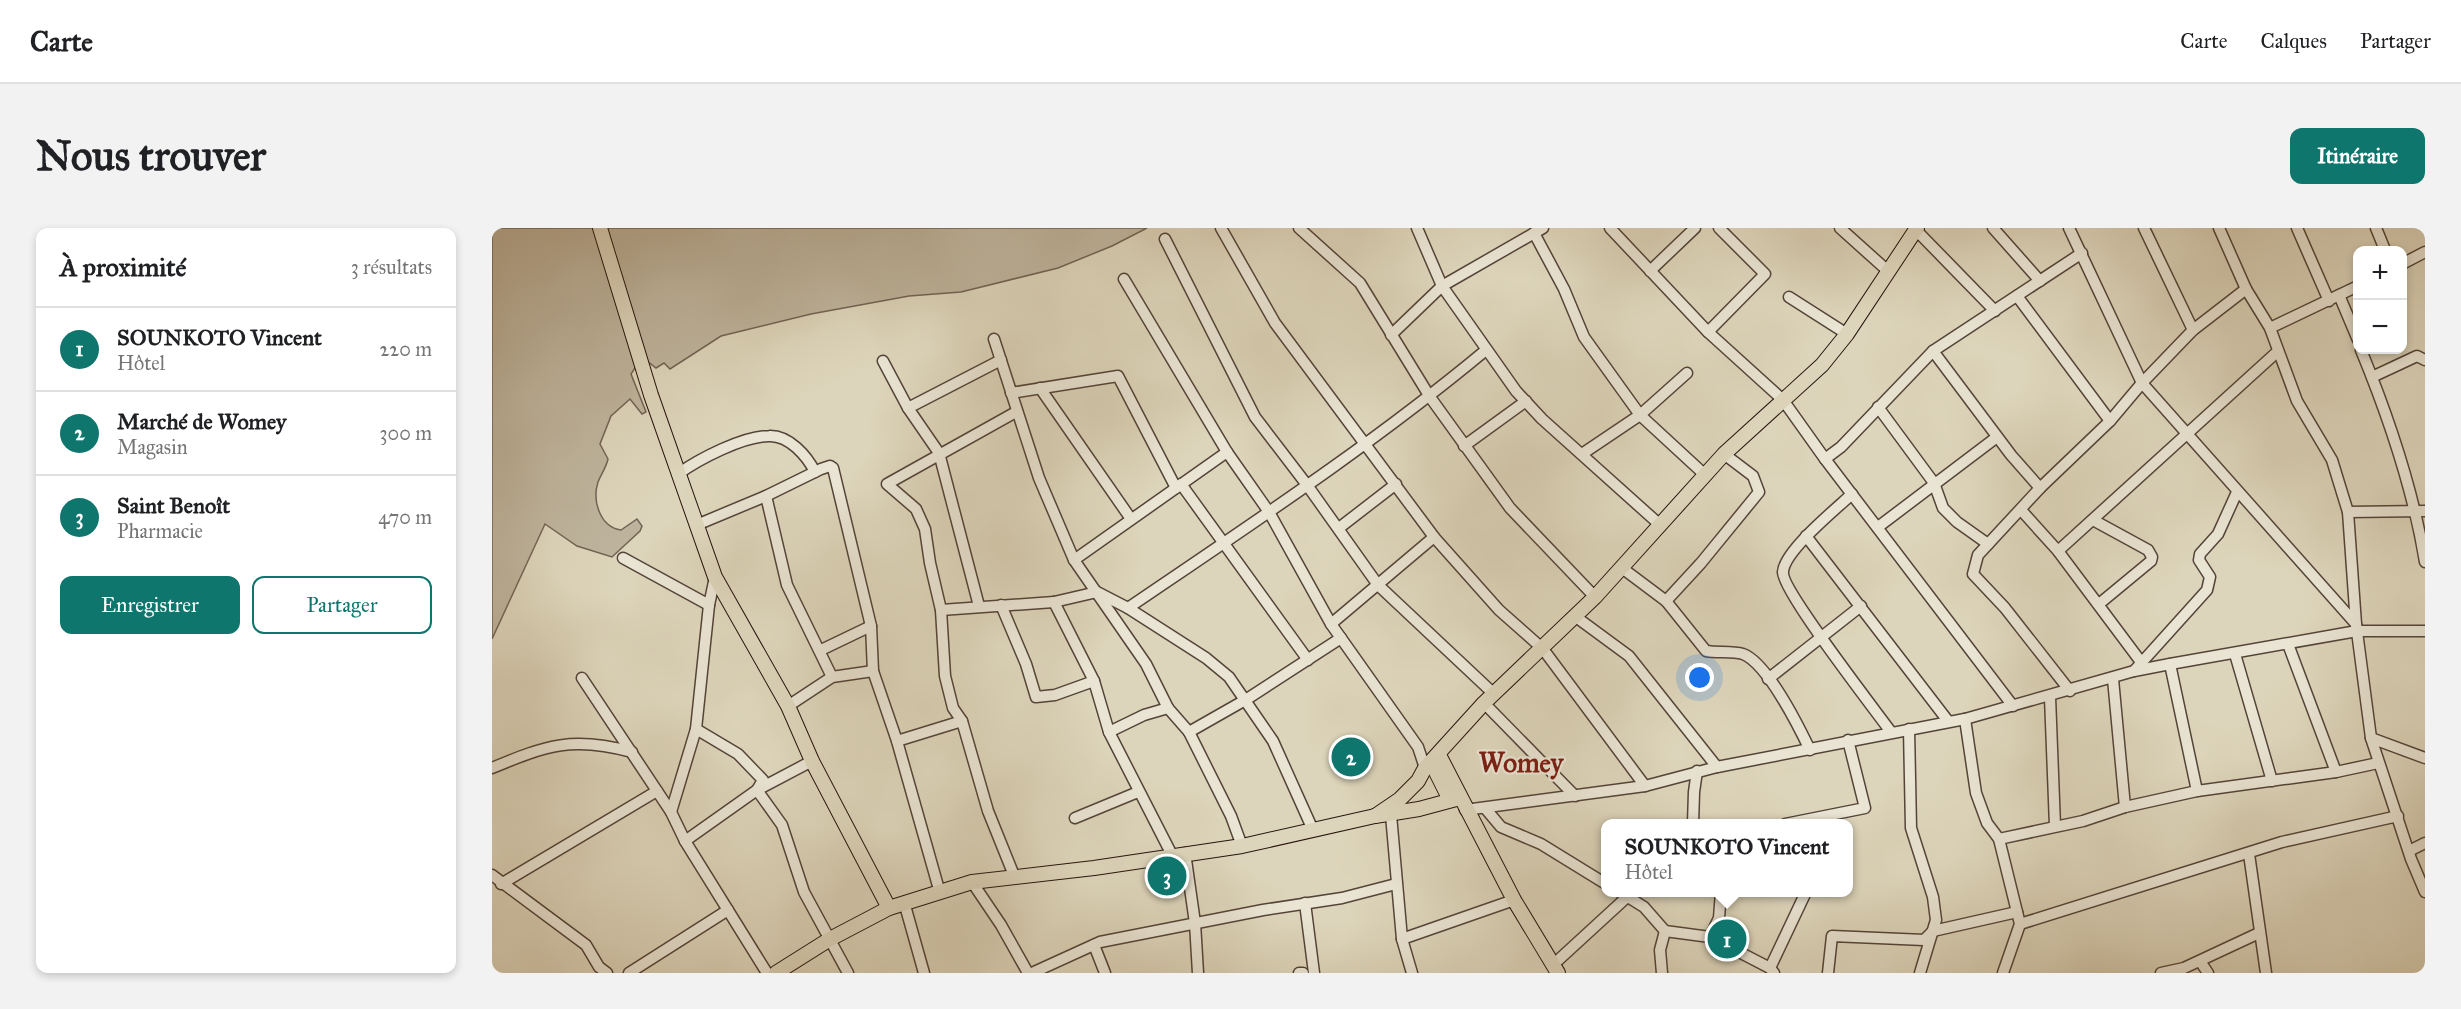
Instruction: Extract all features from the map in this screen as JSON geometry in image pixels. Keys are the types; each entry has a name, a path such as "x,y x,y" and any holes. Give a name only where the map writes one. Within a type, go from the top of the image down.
{"main road":[{"path":"600,228 651,394 716,577 788,706 812,761 889,908"},
{"path":"1375,816 1400,799 1489,699 1576,617 1704,474 1822,365 1847,334 1917,229"},
{"path":"1432,762 1459,803 1556,968"},
{"path":"776,973 830,939 889,908 972,882 1242,846 1375,816 1459,803"}],"street":[{"path":"1221,228 1275,323 1332,403 1344,413 1434,537 1499,610 1543,649 1645,786"},
{"path":"1299,228 1360,283 1430,397 1510,508 1595,597"},
{"path":"1611,228 1708,332 1783,400 1825,459 2013,706"},
{"path":"1650,271 1695,228"},
{"path":"1708,332 1765,274 1719,228"},
{"path":"1840,228 1889,272"},
{"path":"1994,228 2040,281"},
{"path":"2069,228 2142,382 2356,628"},
{"path":"2144,228 2193,330"},
{"path":"2219,228 2246,290 2270,328 2277,352 2298,401 2332,460 2348,512 2356,628 2371,738 2425,892"},
{"path":"2297,228 2353,331"},
{"path":"2376,228 2383,246"},
{"path":"1420,229 1442,286 1486,350 1526,401 1659,524"},
{"path":"1917,229 1995,311"},
{"path":"1391,336 1442,286 1539,231 1578,328 1640,415 1704,474"},
{"path":"1165,239 1255,417 1308,485 1378,585 1489,699 1575,796"},
{"path":"2407,262 2425,252"},
{"path":"1825,459 1841,447 1933,351 2082,253"},
{"path":"1124,279 1227,452 1269,512 1331,624 1418,747 1432,762"},
{"path":"2270,328 2353,288"},
{"path":"2070,691 2005,608 1973,574 1978,555 2040,488 2110,421 2142,382 2193,330 2246,290"},
{"path":"2017,296 2110,421"},
{"path":"1789,297 1847,334"},
{"path":"994,339 1039,478 1074,560 1146,664 1168,708 1188,732 1230,816 1242,846"},
{"path":"1128,608 1308,485 1430,397 1486,350"},
{"path":"1933,351 1997,437 2040,488"},
{"path":"2058,551 2277,352"},
{"path":"2363,354 2421,511 2425,562"},
{"path":"2373,377 2417,356 2425,360"},
{"path":"908,408 1001,360"},
{"path":"883,361 908,408 939,453 979,606"},
{"path":"1582,454 1640,415 1687,373"},
{"path":"1011,393 1118,376 1178,486 1308,660"},
{"path":"1040,388 1131,519"},
{"path":"1464,446 1526,401"},
{"path":"1878,407 1934,483 1943,508 1956,522 1988,544"},
{"path":"1015,878 988,811 962,721 953,708 945,676 941,610 921,517 887,484 1016,412"},
{"path":"678,474 698,461 744,442 770,435 794,446 808,459 815,472"},
{"path":"1878,527 1997,437"},
{"path":"1074,560 1227,452"},
{"path":"1666,601 1701,563 1759,492 1752,476 1724,454"},
{"path":"699,524 766,496 815,472 830,466 833,468 871,626 873,671 897,741 940,893"},
{"path":"1339,528 1396,484"},
{"path":"1459,803 1485,808 1645,786 1697,771 1965,719 2113,679 2137,667 2207,590 2210,577 2199,560 2200,554 2218,534 2237,492"},
{"path":"1852,494 1806,536 1786,562 1782,573 1786,583 1822,636 1891,732"},
{"path":"766,496 787,585 821,650 832,677"},
{"path":"2021,510 2058,551 2099,604 2137,667"},
{"path":"2348,512 2421,511"},
{"path":"2093,520 2148,550 2152,557 2151,561 2099,604"},
{"path":"1806,536 1948,721"},
{"path":"1331,624 1434,537"},
{"path":"623,558 709,605"},
{"path":"1622,568 1666,601 1706,651 1742,654 1755,663 1793,713 1810,750"},
{"path":"671,812 696,729 709,605 716,577"},
{"path":"941,610 1054,602 1097,592 1128,608 1206,658 1229,677 1247,699 1273,741 1313,830"},
{"path":"1054,602 1094,681 1109,732 1138,792 1178,854 1195,922 1198,973"},
{"path":"1001,605 1026,663 1036,697 1055,695 1094,681"},
{"path":"1768,679 1861,606"},
{"path":"1576,617 1629,656 1717,767"},
{"path":"821,650 871,626"},
{"path":"2137,667 2235,654 2356,628 2425,631"},
{"path":"1188,732 1247,699 1341,638"},
{"path":"2288,644 2336,772"},
{"path":"2235,654 2272,781"},
{"path":"2170,664 2197,790"},
{"path":"788,706 832,677 873,671"},
{"path":"582,678 671,812 686,841 767,973"},
{"path":"2113,679 2125,807"},
{"path":"2050,697 2055,826"},
{"path":"1109,732 1144,715 1168,708"},
{"path":"1965,719 1976,793 1987,823 1999,839 2020,924 2003,973"},
{"path":"897,741 962,721"},
{"path":"696,729 738,754 763,780 757,790"},
{"path":"1909,729 1911,828 1933,897 1936,920 1920,973"},
{"path":"2371,738 2425,758"},
{"path":"1810,819 1865,808 1848,740"},
{"path":"492,768 525,754 565,742 601,744 632,752"},
{"path":"686,841 757,790 812,761"},
{"path":"1999,839 2083,821 2125,807 2197,790 2336,772 2378,763"},
{"path":"1693,819 1697,771"},
{"path":"757,790 782,825 804,892 848,973"},
{"path":"501,884 657,791"},
{"path":"1075,818 1138,792"},
{"path":"1485,808 1501,827 1541,844 1601,882"},
{"path":"1391,815 1402,939 1412,973"},
{"path":"2020,924 2282,842 2398,816"},
{"path":"2409,851 2425,843"},
{"path":"2249,854 2266,973"},
{"path":"492,874 501,884 586,945 599,967 607,973"},
{"path":"972,882 1030,973 1094,945 1195,922 1354,896 1396,884"},
{"path":"1556,968 1621,897"},
{"path":"1626,897 1644,907 1665,931 1710,937 1772,970 1804,897"},
{"path":"1710,937 1719,918 1721,897"},
{"path":"1402,939 1514,900"},
{"path":"904,902 924,973"},
{"path":"1305,903 1314,973"},
{"path":"629,973 728,910"},
{"path":"1828,973 1832,936 1924,940 1933,931 2017,912"},
{"path":"1662,973 1660,950 1665,931"},
{"path":"2161,973 2200,961 2259,933"},
{"path":"1094,945 1105,973"},
{"path":"2200,961 2208,973"}],"shaded area":[{"path":"492,228 1147,228 1112,246 1058,268 961,292 909,296 811,314 721,336 670,369 664,363 656,368 642,357 631,374 646,412 642,414 630,399 611,416 600,444 608,459 596,489 599,512 608,524 621,530 637,519 642,526 640,531 612,557 577,546 545,524 492,639"}],"place":[{"name":"Marché de Womey","path":"1351,757"},
{"name":"Saint Benoît","path":"1167,876"},
{"name":"SOUNKOTO Vincent","path":"1727,939"}],"district":[{"name":"Womey","path":"1521,763"}]}
